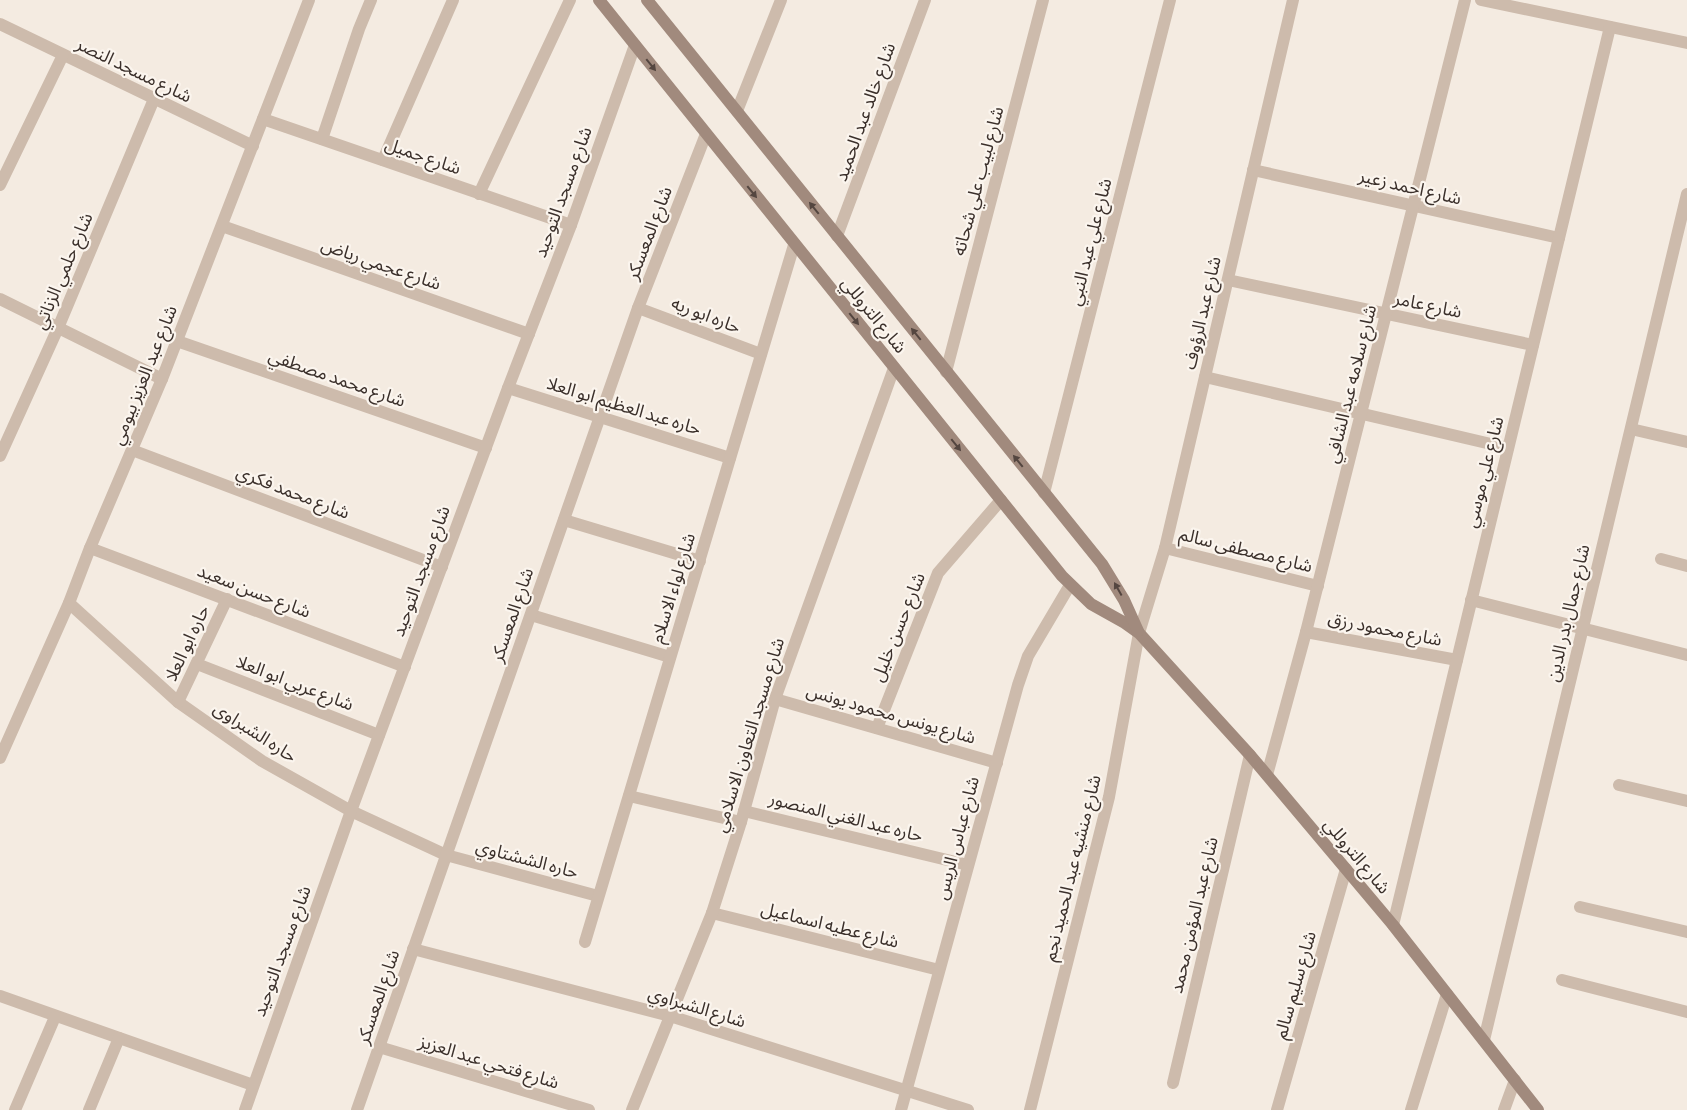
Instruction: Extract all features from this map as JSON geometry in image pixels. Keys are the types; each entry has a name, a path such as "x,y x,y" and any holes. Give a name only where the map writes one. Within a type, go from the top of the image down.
{"street":[{"name":"شارع عبد العزيز بيومي","path":"0,758 69,603 90,548 162,379 309,0"},
{"path":"322,139 359,29 371,0"},
{"path":"383,160 453,0"},
{"path":"479,194 570,0"},
{"name":"شارع التروللي","path":"599,0 794,245 1070,585 1091,604 1139,633 1250,755 1393,925 1538,1110"},
{"name":"شارع التروللي","path":"647,0 1102,564 1120,594 1139,633"},
{"path":"737,111 781,0"},
{"name":"شارع خالد عبد الحميد","path":"838,236 925,0"},
{"name":"شارع لبيب علي شحاته","path":"946,372 1043,0"},
{"name":"شارع علي عبد النبي","path":"1044,493 1170,0"},
{"name":"شارع عبد الرؤوف","path":"1139,633 1165,548 1292,0"},
{"name":"شارع سلامه عبد الشافي","path":"1267,775 1318,586 1465,0"},
{"path":"1481,0 1687,43"},
{"name":"شارع مسجد النصر","path":"0,24 253,146"},
{"name":"شارع علي موسي","path":"1393,925 1610,27"},
{"name":"شارع مسجد التوحيد","path":"244,1110 351,811 528,334 571,225 635,45"},
{"path":"0,185 63,55"},
{"name":"شارع حلمي الزناتي","path":"0,456 58,328 154,99"},
{"name":"شارع جميل","path":"263,119 571,225"},
{"name":"شارع المعسكر","path":"357,1110 638,308 706,134"},
{"name":"شارع احمد زعير","path":"1253,170 1559,238"},
{"name":"شارع جمال بدر الدين","path":"1484,1040 1687,194"},
{"name":"شارع عجمي رياض","path":"222,226 528,334"},
{"name":"شارع لواء الاسلام","path":"585,942 794,245"},
{"name":"شارع عامر","path":"1228,280 1533,345"},
{"path":"0,299 162,379"},
{"name":"حاره ابو ريه","path":"638,308 761,354"},
{"name":"شارع محمد مصطفي","path":"177,341 486,448"},
{"name":"شارع مسجد التعاون الاسلامي","path":"632,1110 712,913 743,817 775,699 894,368"},
{"path":"1205,376 1508,448"},
{"name":"حاره عبد العظيم ابو العلا","path":"508,388 730,458"},
{"path":"1631,429 1687,442"},
{"name":"شارع محمد فكري","path":"132,450 442,567"},
{"name":"شارع حسن خليل","path":"877,728 938,573 1001,500"},
{"path":"564,520 700,560"},
{"name":"شارع حسن سعيد","path":"90,548 405,667"},
{"name":"شارع مصطفى سالم","path":"1165,548 1318,586"},
{"path":"1661,559 1687,566"},
{"name":"شارع عباس الريس","path":"901,1110 1018,686 1028,656 1070,585"},
{"name":"حاره ابو العلا","path":"178,702 226,599"},
{"path":"1472,600 1687,655"},
{"name":"حاره الشبراوى","path":"69,603 178,702 262,761 351,811 446,855"},
{"path":"531,615 670,657"},
{"name":"شارع محمود رزق","path":"1306,632 1457,660"},
{"name":"شارع منشيه عبد الحميد نجم","path":"1030,1110 1109,797 1139,633"},
{"name":"شارع عربي ابو العلا","path":"197,664 379,735"},
{"name":"شارع يونس محمود يونس","path":"775,699 996,763"},
{"name":"شارع عبد المؤمن محمد","path":"1173,1083 1250,755"},
{"path":"1619,784 1687,801"},
{"name":"حاره عبد الغني المنصور","path":"629,796 743,817 968,865"},
{"name":"حاره الششتاوي","path":"446,855 598,896"},
{"name":"شارع سليم سالم","path":"1278,1110 1346,870"},
{"path":"1580,907 1687,932"},
{"name":"شارع عطيه اسماعيل","path":"712,913 939,970"},
{"name":"شارع الشبراوي","path":"413,949 670,1016 968,1110"},
{"path":"1562,980 1687,1012"},
{"path":"1411,1110 1447,994"},
{"path":"0,996 253,1085"},
{"path":"15,1110 56,1017"},
{"path":"89,1110 119,1038"},
{"name":"شارع فتحي عبد العزيز","path":"379,1048 589,1110"},
{"path":"1504,1110 1515,1080"}]}
